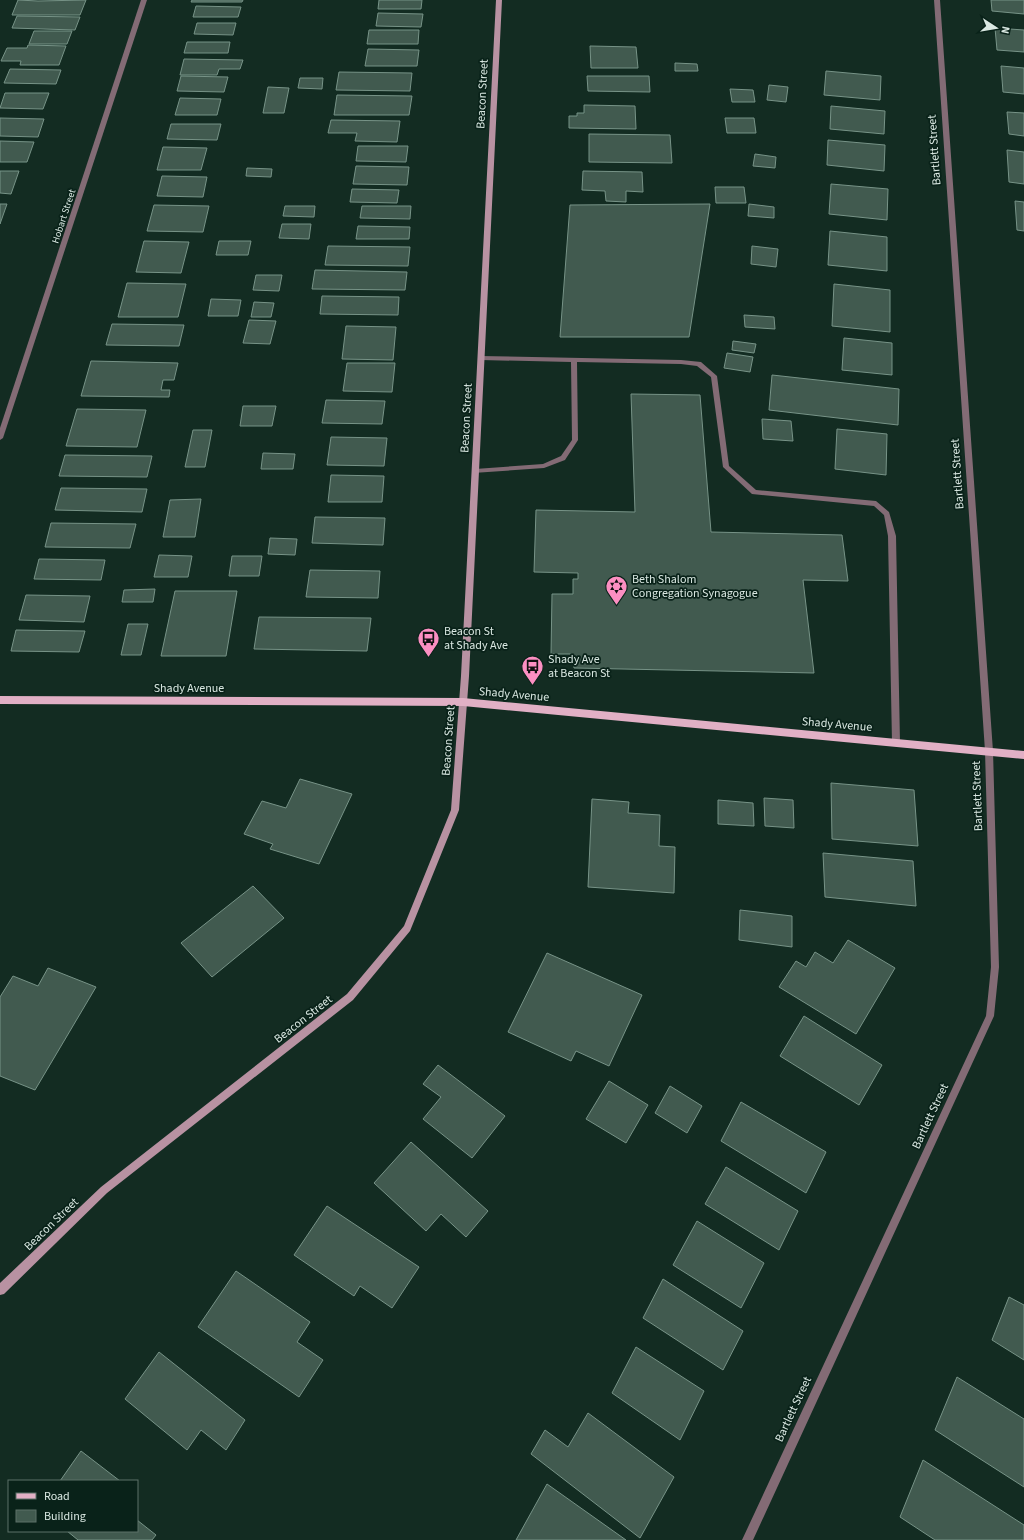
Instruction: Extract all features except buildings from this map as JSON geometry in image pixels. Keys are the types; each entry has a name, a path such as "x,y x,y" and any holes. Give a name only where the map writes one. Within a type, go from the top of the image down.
{"main road":[{"name":"Beacon Street","path":"0,1290 104,1190 350,997 407,928 455,810 463,702 499,0"},
{"name":"Shady Avenue","path":"0,700 463,702 989,752 1024,754"}],"street":[{"name":"Hobart Street","path":"0,438 144,0"},
{"name":"Bartlett Street","path":"747,1540 990,1016 995,967 989,752 937,0"},
{"path":"481,358 681,362 699,364 714,376 726,467 754,492 876,504 887,514 892,536 896,743"},
{"path":"475,471 544,466 563,458 575,440 574,360"}],"place":[{"name":"Beth Shalom Congregation Synagogue","path":"617,606"},
{"name":"Beacon St at Shady Ave","path":"428,658"},
{"name":"Shady Ave at Beacon St","path":"533,686"}]}
